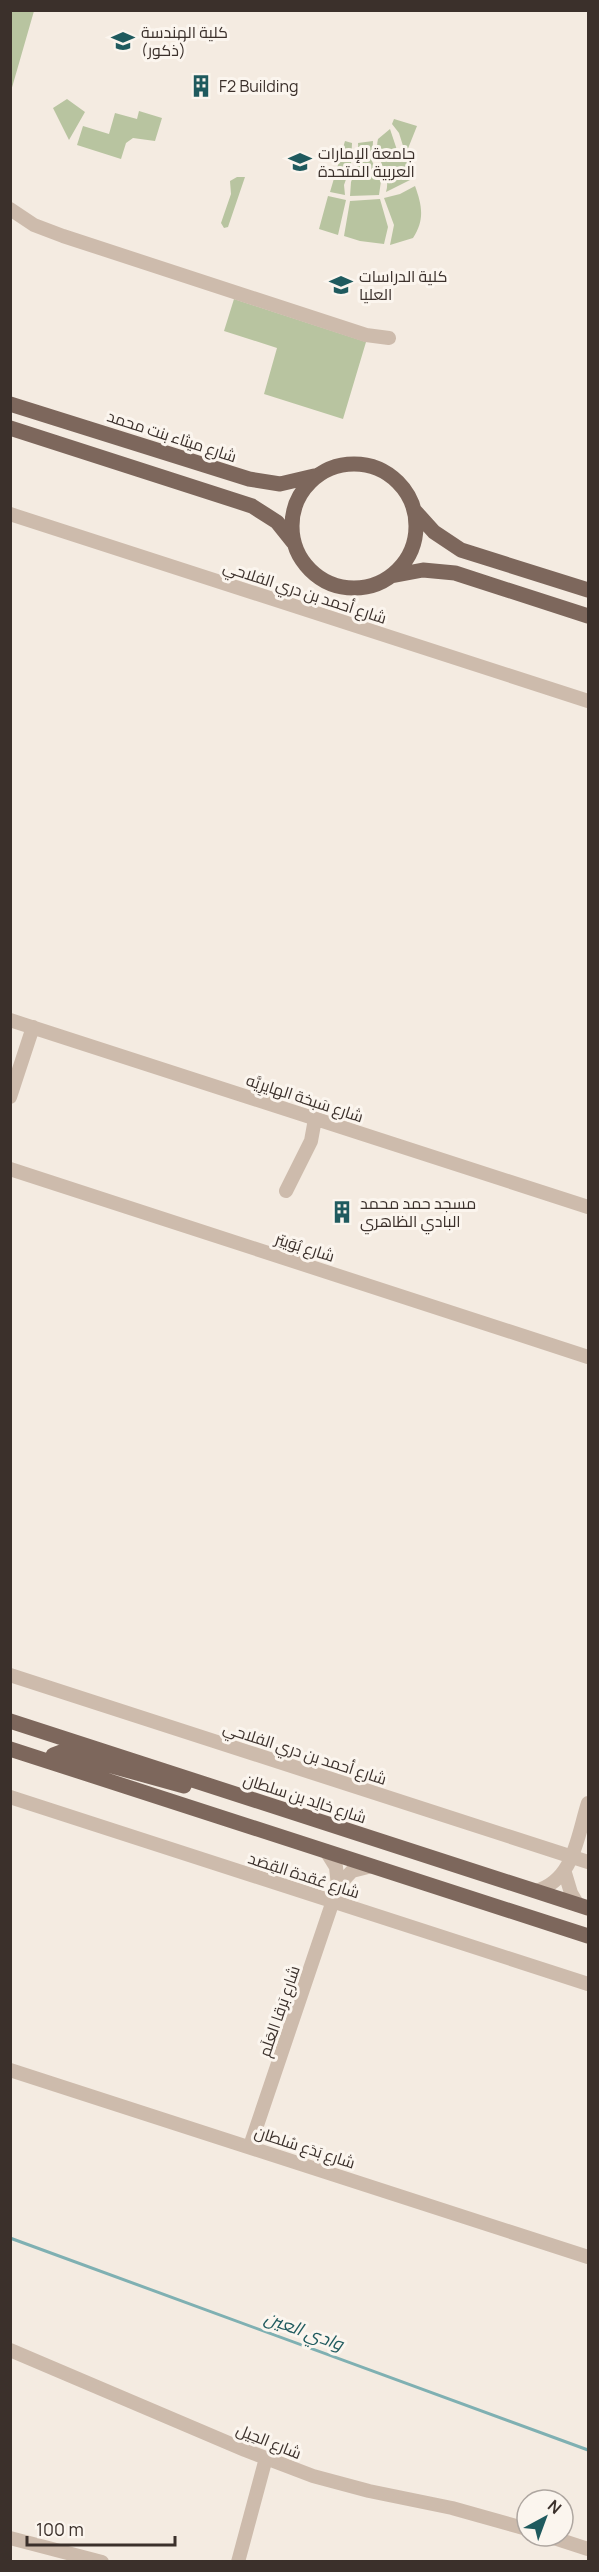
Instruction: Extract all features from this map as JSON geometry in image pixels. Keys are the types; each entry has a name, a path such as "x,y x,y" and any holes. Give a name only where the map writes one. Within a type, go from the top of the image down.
{"main road":[{"name":"شارع ميثاء بنت محمد","path":"10,404 264,483 295,482 325,471"},
{"path":"10,428 252,506 277,522 295,545 310,570 335,585 364,587 391,576 423,570 455,573 588,616"},
{"path":"295,545 292,524 296,503 308,484 325,471 352,464 382,471 398,483 413,508 434,532 461,550 588,590"},
{"path":"391,576 406,560 411,550 416,529 413,508"},
{"name":"شارع خالِد بن سلطان","path":"10,1721 583,1907"},
{"path":"10,1749 588,1936"},
{"path":"51,1762 53,1755 61,1752 177,1785 205,1784"}],"street":[{"path":"10,209 34,225 72,239 366,335 388,338"},
{"name":"شارع أحمد بن دري الفلاحي","path":"10,514 588,701"},
{"name":"شارع سَبخة الهايرِيَّه","path":"10,1020 588,1207"},
{"path":"10,1097 33,1027"},
{"path":"286,1191 311,1141 315,1119"},
{"name":"شارع بُوَيتِر","path":"10,1169 588,1357"},
{"name":"شارع أحمد بن دري الفلاحي","path":"10,1675 588,1863"},
{"name":"شارع عُقدة القِصَد","path":"10,1797 588,1984"},
{"path":"535,1891 555,1883 565,1873 588,1803"},
{"path":"326,1851 336,1867 338,1886"},
{"path":"338,1886 352,1872 372,1866"},
{"path":"565,1873 571,1893 583,1907"},
{"name":"شارع بَرقا العَلَم","path":"250,2146 338,1886"},
{"name":"شارع بَدَع سُلطان","path":"10,2070 588,2257"},
{"name":"شارع الحِيل","path":"10,2350 266,2458 350,2487 452,2508 515,2526"},
{"path":"238,2562 266,2458"},
{"path":"10,2538 102,2562"}],"green space":[{"path":"10,11 34,11 11,91"},
{"path":"67,99 85,112 69,140 53,108"},
{"path":"139,111 162,118 155,141 133,138 126,143 121,159 77,145 83,126 109,134 115,113 137,119"},
{"path":"394,119 417,126 407,151 392,124"},
{"path":"390,129 398,153 410,165 416,177 386,192 387,178 377,146 378,139"},
{"path":"345,141 352,143 351,165 344,185 345,195 330,192"},
{"path":"373,141 372,161 381,181 379,195 350,196 351,182 359,161 358,143"},
{"path":"237,177 245,177 228,227 224,228 221,223 231,194 230,181"},
{"path":"415,186 421,212 417,231 413,238 390,245 394,225 384,198 400,194"},
{"path":"328,196 346,200 338,235 319,229"},
{"path":"380,199 388,227 384,244 344,236 350,201"},
{"path":"234,299 366,342 343,419 264,394 277,348 224,331"}],"waterway":[{"name":"وادي العين","path":"10,2238 588,2450"}],"place":[{"name":"كلية الهندسة (ذكور)","path":"123,41"},
{"name":"F2 Building","path":"201,86"},
{"name":"جامعة الإمارات العربية المتحدة","path":"300,162"},
{"name":"كلية الدراسات العليا","path":"341,285"},
{"name":"مسجد حمد محمد البادي الظاهري","path":"342,1212"}]}
